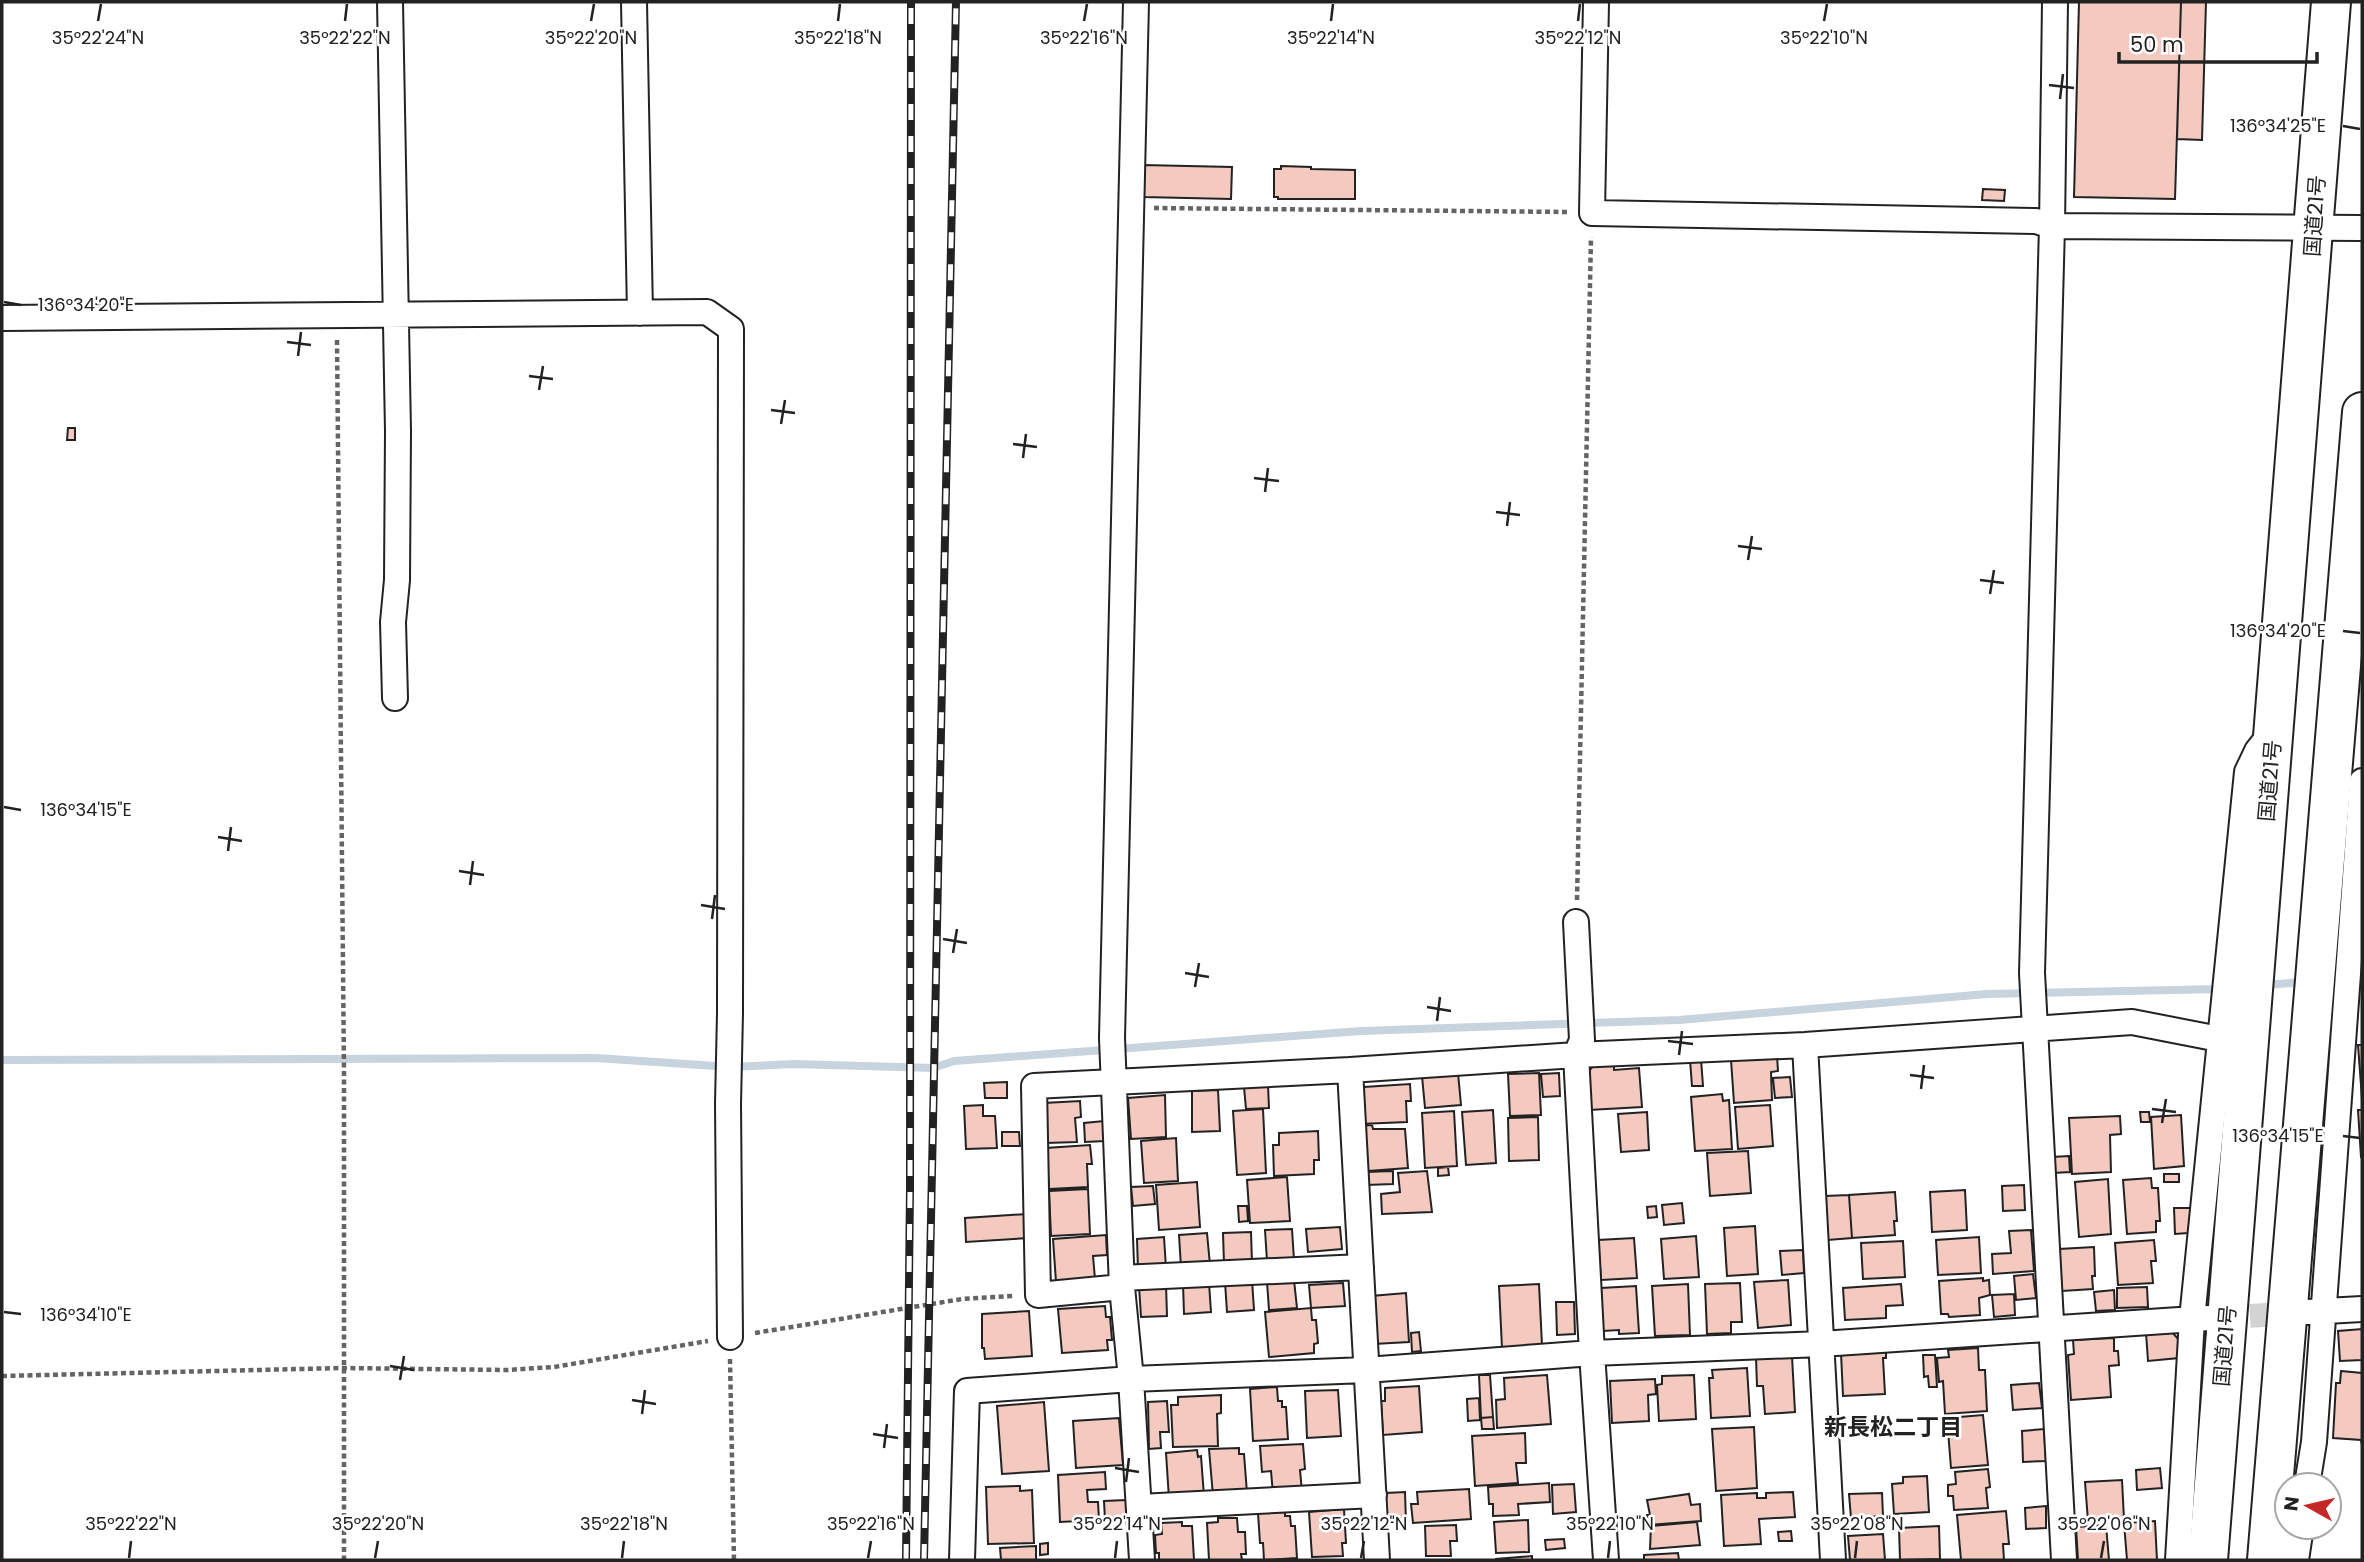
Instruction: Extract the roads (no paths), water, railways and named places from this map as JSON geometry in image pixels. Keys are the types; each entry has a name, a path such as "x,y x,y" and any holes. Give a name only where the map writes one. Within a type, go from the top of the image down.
{"highway":[{"name":"国道21号","path":"2208,1560 2331,2"},
{"path":"2267,1560 2330,1000 2320,923 2359,507 2362,412"}],"street":[{"path":"390,2 398,431 397,580 393,622 395,698"},
{"path":"634,2 639,313"},
{"path":"1136,2 1112,1038 1122,1282 1142,1560"},
{"path":"1595,2 1592,213 2036,221 2052,226 2362,229"},
{"path":"2055,2 2052,226 2032,974 2064,1560"},
{"path":"2,318 707,313 731,329 728,1104 730,1337"},
{"path":"2178,1560 2201,1318 2219,1039 2247,772 2258,751 2274,730"},
{"path":"2309,1471 2314,1442 2315,1312 2330,1000 2350,959 2362,781"},
{"path":"1576,922 1592,1353 1606,1560"},
{"path":"1361,1267 1122,1282 1038,1295 1034,1086 1115,1076 1350,1070 1579,1047 1805,1045 2132,1022 2219,1039"},
{"path":"1805,1045 1833,1560"},
{"path":"1350,1070 1377,1560"},
{"path":"2315,1312 2362,1309"},
{"path":"962,1560 967,1391 1131,1379 1366,1370 1592,1353 1821,1344 2201,1318"},
{"path":"1139,1507 1374,1494"},
{"path":"2295,1560 2298,1541"}],"waterway":[{"path":"2265,985 2304,982"},
{"path":"2,1060 596,1058 731,1067 794,1064 933,1068 954,1061 1361,1031 1679,1020 1987,994 2221,989"}],"tunnel":[{"path":"2214,1318 2299,1313"}],"railway":[{"path":"906,1560 910,1188 911,2"},
{"path":"924,1560 956,2"}],"district":[{"name":"新長松二丁目","path":"1893,1427"}]}
